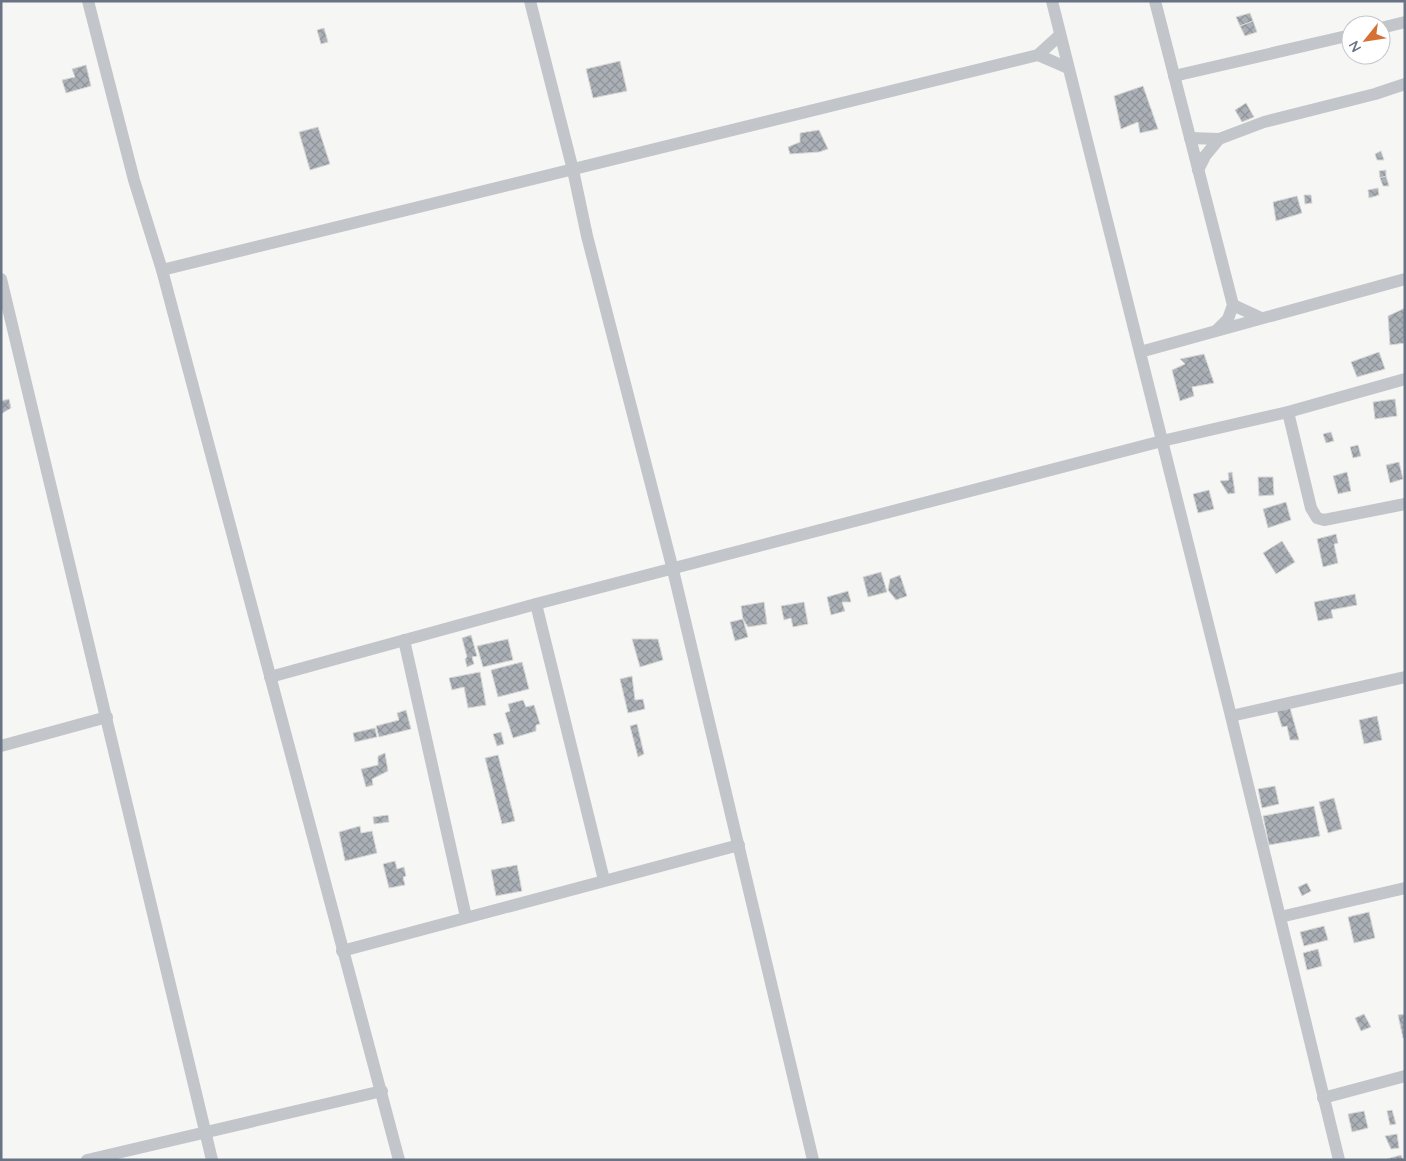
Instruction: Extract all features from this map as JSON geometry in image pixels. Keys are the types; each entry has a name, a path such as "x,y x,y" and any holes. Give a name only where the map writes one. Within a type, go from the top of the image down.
{"street":[{"path":"88,1 134,180 162,270 399,1160"},
{"path":"530,1 573,170 586,236 673,570 812,1160"},
{"path":"1052,1 1231,716 1339,1160"},
{"path":"1155,1 1233,305 1228,319 1217,330"},
{"path":"1391,26 1405,22"},
{"path":"162,270 1038,55 1060,35"},
{"path":"1174,76 1341,37"},
{"path":"1038,55 1068,68"},
{"path":"1190,138 1219,139 1264,122 1375,94 1405,84"},
{"path":"1198,170 1205,156 1219,139"},
{"path":"1140,352 1405,278"},
{"path":"1,279 212,1160"},
{"path":"1233,305 1261,318"},
{"path":"270,677 536,604 673,570 1162,441 1288,412 1405,379"},
{"path":"1288,412 1311,508 1316,518 1324,520 1405,504"},
{"path":"536,604 604,880"},
{"path":"404,640 466,917"},
{"path":"1231,716 1405,677"},
{"path":"1,746 107,717"},
{"path":"342,951 739,845"},
{"path":"1280,917 1405,888"},
{"path":"1323,1098 1405,1076"},
{"path":"87,1160 382,1091"}],"building":[{"path":"1250,13 1253,21 1240,26 1236,17"},
{"path":"1253,21 1257,32 1245,36 1240,26"},
{"path":"324,28 328,42 321,44 317,30"},
{"path":"620,61 627,91 593,98 586,69"},
{"path":"86,65 91,86 66,93 62,80 75,77 72,69"},
{"path":"1143,86 1158,129 1140,133 1138,122 1121,129 1114,96"},
{"path":"1246,103 1254,117 1242,122 1235,110"},
{"path":"318,127 330,164 310,170 299,132"},
{"path":"819,130 828,149 819,152 790,154 788,147 800,142 800,133"},
{"path":"1381,151 1384,160 1377,160 1375,154"},
{"path":"1386,170 1386,176 1380,178 1379,171"},
{"path":"1386,176 1389,186 1383,186 1380,178"},
{"path":"1378,188 1379,195 1369,198 1368,190"},
{"path":"1304,195 1311,195 1312,203 1305,204"},
{"path":"1297,196 1302,213 1276,221 1273,202"},
{"path":"1405,308 1405,343 1390,345 1388,316"},
{"path":"1379,352 1385,369 1357,377 1351,362"},
{"path":"1204,354 1214,383 1192,387 1194,396 1180,401 1172,370 1185,364 1180,359"},
{"path":"9,399 11,408 1,414 1,401"},
{"path":"1395,399 1397,416 1375,419 1373,402"},
{"path":"1331,432 1334,441 1326,443 1323,434"},
{"path":"1358,445 1361,456 1353,458 1350,447"},
{"path":"1399,462 1403,479 1390,483 1386,465"},
{"path":"1232,472 1235,493 1228,494 1220,481 1229,480 1228,473"},
{"path":"1347,472 1351,491 1338,494 1333,476"},
{"path":"1258,477 1273,477 1274,495 1259,496"},
{"path":"1209,490 1214,509 1198,513 1193,494"},
{"path":"1286,502 1291,520 1268,528 1263,509"},
{"path":"1336,534 1338,543 1334,544 1338,563 1323,567 1317,539"},
{"path":"1282,541 1295,562 1276,574 1263,553"},
{"path":"881,572 887,592 868,597 863,577"},
{"path":"900,575 907,596 896,600 888,590 890,579"},
{"path":"848,591 851,602 842,602 845,611 831,615 827,597"},
{"path":"1355,594 1357,605 1331,610 1333,618 1318,621 1314,602"},
{"path":"764,602 767,624 748,627 743,619 741,606"},
{"path":"804,602 808,624 793,627 791,618 784,620 781,606"},
{"path":"743,619 748,637 735,641 730,622"},
{"path":"471,635 477,656 472,657 474,664 467,667 465,659 467,657 462,638"},
{"path":"508,639 513,660 483,667 477,646"},
{"path":"632,639 658,639 663,660 640,667"},
{"path":"522,662 529,689 498,697 491,670"},
{"path":"480,672 486,705 468,708 464,687 452,690 449,678"},
{"path":"632,676 635,700 643,699 645,709 628,713 620,679"},
{"path":"523,700 526,707 534,705 540,724 536,725 536,731 513,738 505,713 510,711 508,704"},
{"path":"1290,708 1299,740 1290,740 1287,726 1282,727 1277,711"},
{"path":"406,710 411,729 379,737 376,726 399,720 397,713"},
{"path":"1377,716 1382,740 1364,744 1359,720"},
{"path":"637,724 644,754 638,757 630,726"},
{"path":"375,728 377,737 355,742 353,733"},
{"path":"501,732 504,744 497,746 493,734"},
{"path":"385,753 388,771 372,779 373,785 366,787 361,769 378,765 378,756"},
{"path":"498,755 515,821 502,824 485,758"},
{"path":"1275,786 1279,804 1262,808 1258,789"},
{"path":"1334,798 1342,829 1328,833 1319,802"},
{"path":"1314,806 1320,836 1269,845 1263,816"},
{"path":"388,815 389,822 374,824 373,817"},
{"path":"360,826 361,833 372,831 377,853 345,861 339,832"},
{"path":"395,861 397,869 404,867 406,876 403,877 405,885 389,888 383,864"},
{"path":"517,865 522,891 496,896 491,870"},
{"path":"1307,883 1311,891 1302,896 1298,887"},
{"path":"1369,912 1375,938 1354,943 1348,917"},
{"path":"1324,926 1328,940 1304,946 1300,932"},
{"path":"1318,949 1322,966 1307,970 1303,953"},
{"path":"1364,1014 1371,1027 1361,1031 1355,1018"},
{"path":"1405,1014 1405,1038 1403,1038 1398,1015"},
{"path":"1392,1110 1396,1124 1390,1125 1387,1111"},
{"path":"1364,1111 1368,1128 1352,1132 1348,1114"},
{"path":"1397,1134 1399,1148 1391,1149 1385,1136"},
{"path":"1401,1155 1403,1160 1387,1160 1387,1159"}]}
